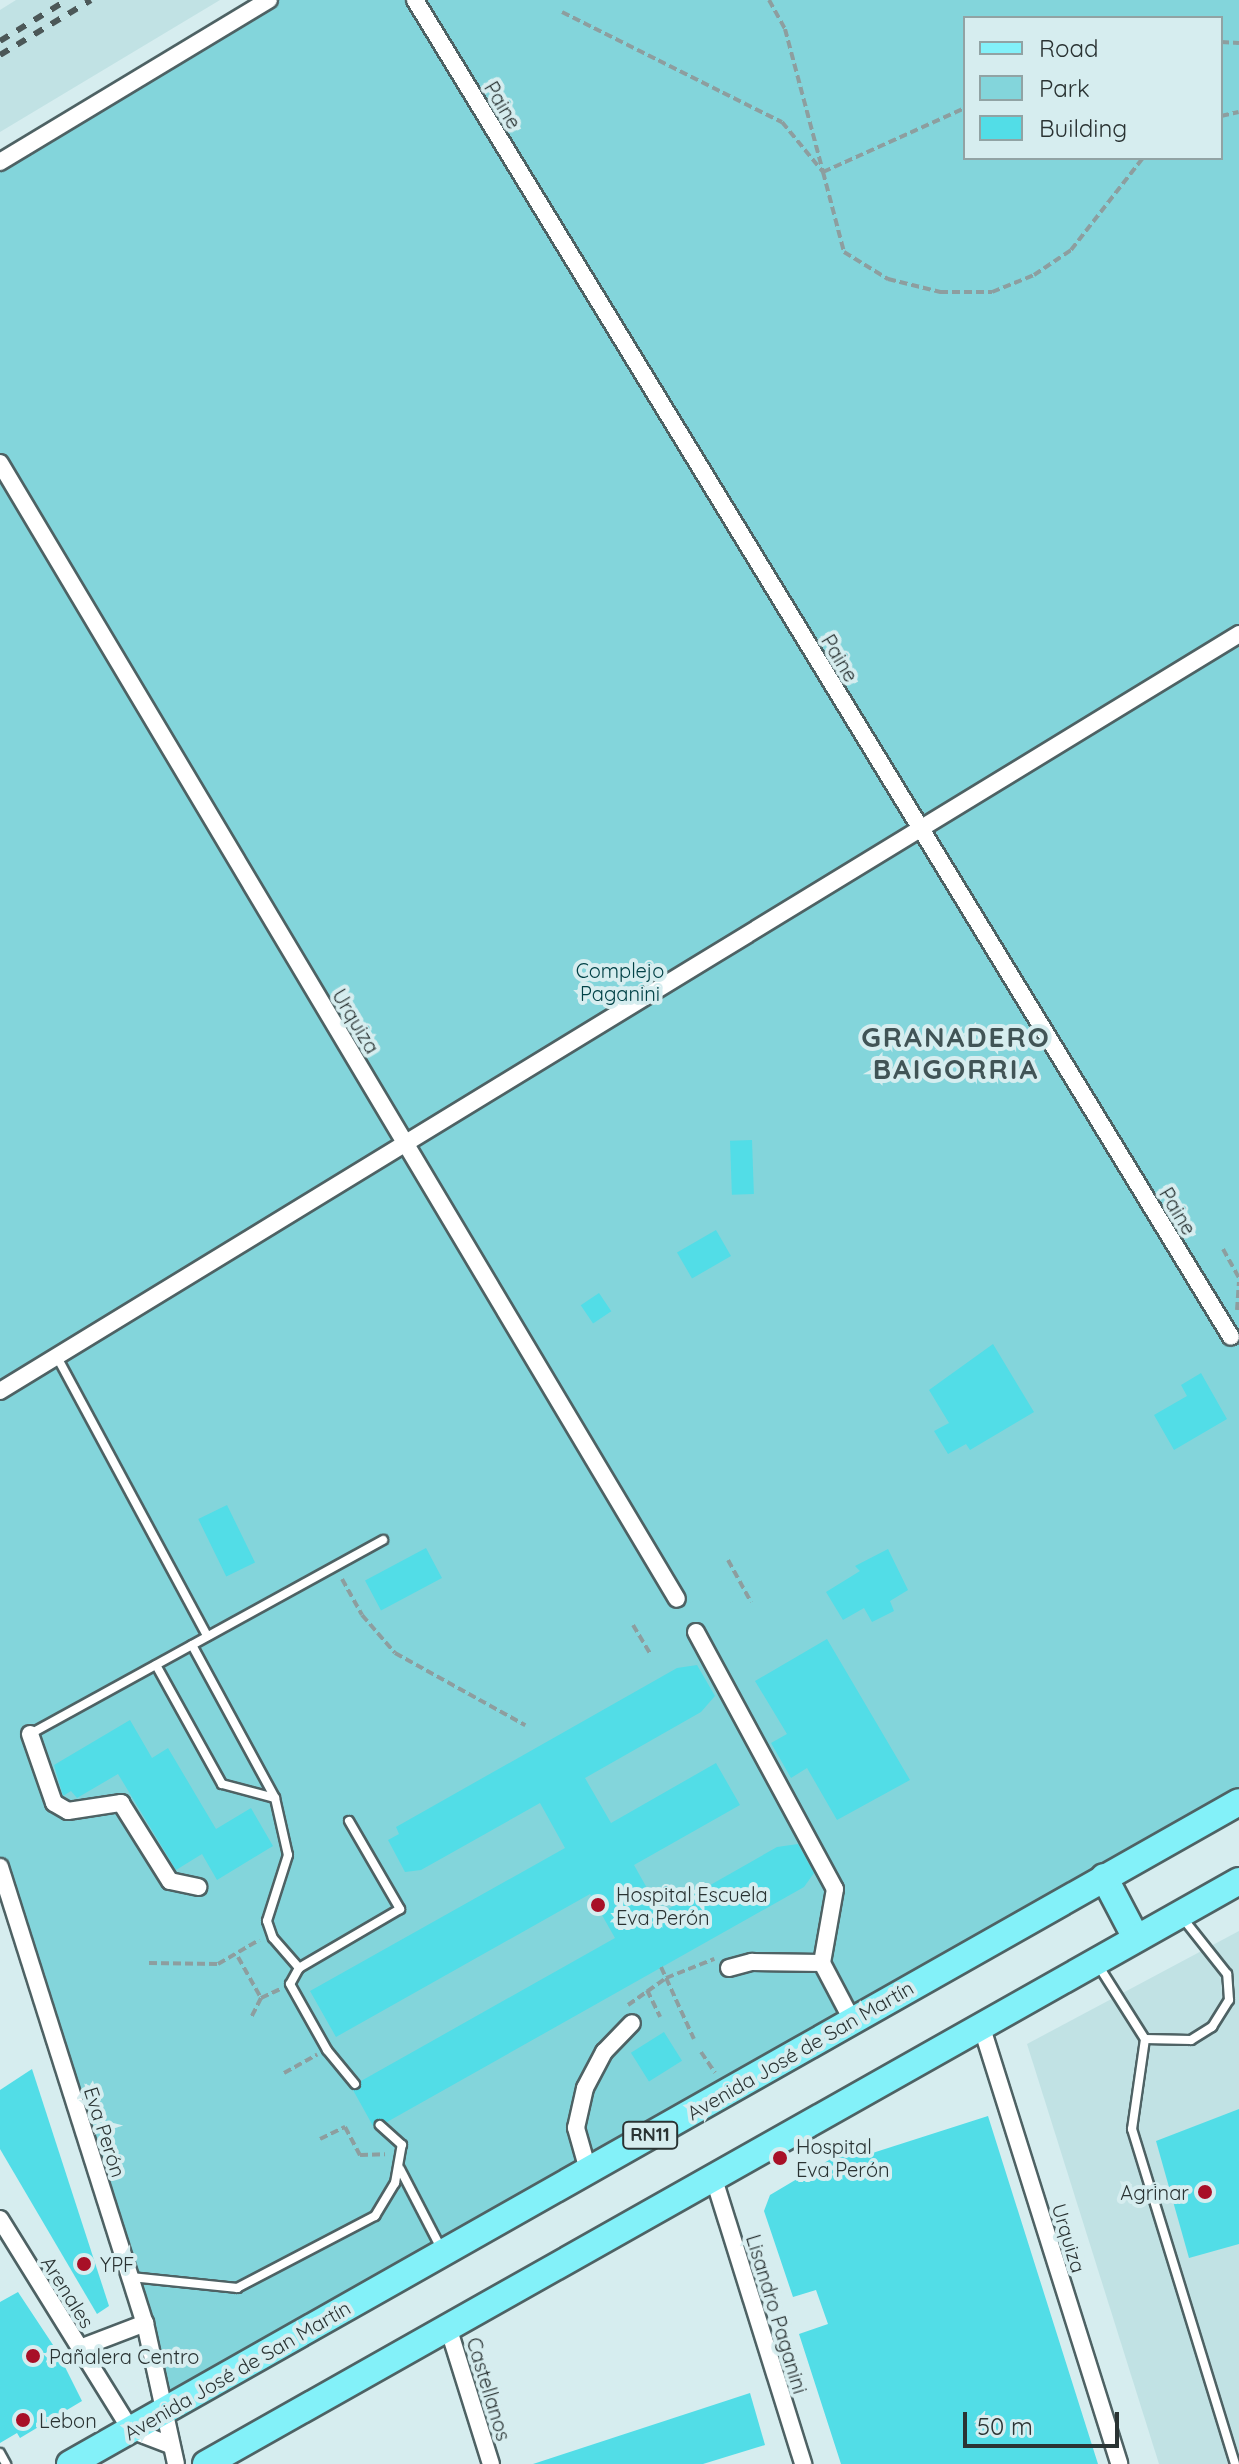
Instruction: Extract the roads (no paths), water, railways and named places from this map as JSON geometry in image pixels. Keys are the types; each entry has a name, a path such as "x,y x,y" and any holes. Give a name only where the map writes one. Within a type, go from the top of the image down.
{"main road":[{"name":"Avenida José de San Martín","path":"70,2464 1239,1802"},
{"path":"1104,1877 1136,1938"},
{"path":"206,2464 1239,1881"}],"street":[{"path":"0,162 269,0"},
{"name":"Paine","path":"415,0 1231,1337"},
{"name":"Urquiza","path":"0,463 677,1599"},
{"path":"0,1391 1239,634"},
{"path":"696,1632 835,1889 822,1963 852,2020"},
{"path":"30,1734 54,1803 68,1811 121,1803 170,1881 198,1887"},
{"name":"Eva Perón","path":"0,1867 145,2323 176,2464"},
{"path":"0,1929 17,1919"},
{"path":"726,1963 822,1963"},
{"path":"588,2170 576,2128 585,2088 628,2017"},
{"name":"Urquiza","path":"981,2025 1119,2464"},
{"name":"Lisandro Paganini","path":"713,2176 803,2464"},
{"name":"Arenales","path":"0,2219 131,2430"},
{"path":"80,2348 145,2323"},
{"name":"Castellanos","path":"448,2327 491,2464"},
{"path":"131,2430 170,2445"}],"lane":[{"path":"57,1356 207,1636"},
{"path":"30,1734 383,1540"},
{"path":"192,1645 275,1798 288,1855 267,1921 269,1932 299,1968"},
{"path":"156,1665 222,1784 275,1798"},
{"path":"349,1821 400,1909 299,1968 290,1984 327,2050 355,2084"},
{"path":"1145,2039 1191,2040 1212,2027 1234,2001 1227,1974 1179,1914"},
{"path":"1095,1961 1145,2039 1132,2129 1235,2464"},
{"path":"1227,1974 1239,1972"},
{"path":"130,2276 237,2288 375,2216 400,2169 402,2145 380,2125"},
{"path":"400,2169 443,2253"},
{"path":"0,2453 6,2464"}],"railway":[{"path":"0,41 67,0"},
{"path":"0,55 91,0"}],"place":[{"name":"Hospital Escuela Eva Perón","path":"598,1905"},
{"name":"Hospital Eva Perón","path":"780,2158"},
{"name":"Agrinar","path":"1205,2192"},
{"name":"YPF","path":"84,2264"},
{"name":"Pañalera Centro","path":"33,2356"},
{"name":"Lebon","path":"23,2420"}],"district":[{"name":"GRANADERO BAIGORRIA","path":"956,1053"}],"park label":[{"name":"Complejo Paganini","path":"620,982"}]}
